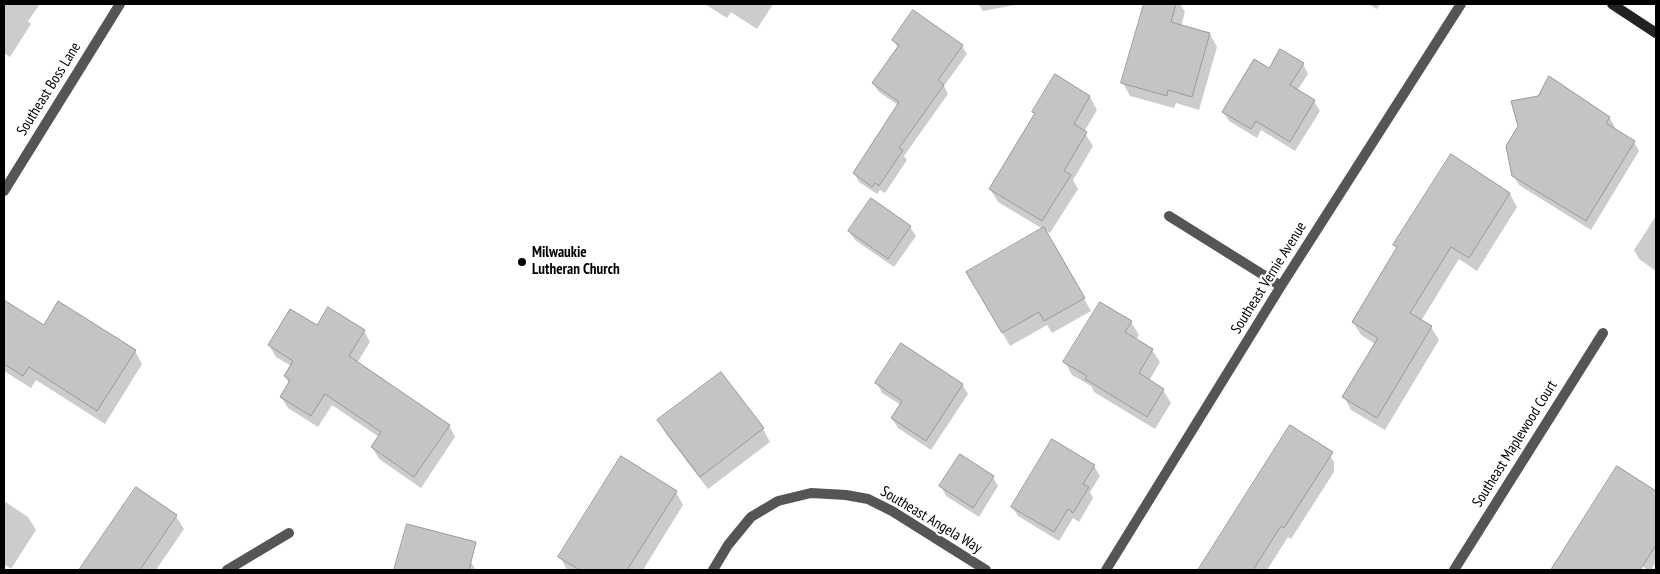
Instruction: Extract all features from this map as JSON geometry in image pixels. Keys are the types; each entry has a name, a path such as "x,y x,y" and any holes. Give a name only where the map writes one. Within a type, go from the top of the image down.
{"main road":[{"path":"1612,4 1656,33"}],"street":[{"name":"Southeast Boss Lane","path":"4,190 120,4"},
{"name":"Southeast Vernie Avenue","path":"1106,570 1282,286 1462,4"},
{"path":"1168,216 1282,286"},
{"name":"Southeast Maplewood Court","path":"1454,570 1603,333"},
{"name":"Southeast Angela Way","path":"713,570 728,545 751,518 778,501 811,493 846,495 868,499 892,511 986,570"},
{"path":"227,570 289,534"}],"building":[{"path":"1144,4 1176,4 1171,22 1210,33 1192,97 1168,90 1167,96 1121,83"},
{"path":"913,10 963,45 938,80 944,85 899,148 903,150 879,186 875,183 872,187 853,173 899,102 872,83 899,45 892,40"},
{"path":"1280,49 1304,63 1290,85 1315,100 1290,142 1256,121 1251,129 1222,112 1254,59 1269,68"},
{"path":"1055,74 1090,96 1074,124 1087,132 1064,171 1071,175 1042,221 989,189 1035,113 1032,112"},
{"path":"1549,76 1610,117 1606,123 1635,141 1586,221 1512,176 1506,146 1518,126 1511,101 1538,96"},
{"path":"1451,154 1510,193 1469,258 1451,247 1410,313 1432,326 1377,418 1342,397 1378,338 1352,322 1397,247 1393,245"},
{"path":"871,198 911,226 888,259 848,231"},
{"path":"1044,227 1085,298 1044,321 1039,312 1002,333 966,272"},
{"path":"4,300 44,325 58,301 136,350 97,411 29,367 23,376 4,364"},
{"path":"1100,302 1132,321 1125,332 1153,349 1139,373 1164,389 1147,417 1085,379 1087,376 1063,362"},
{"path":"328,307 365,330 349,356 450,425 414,477 371,447 381,432 325,394 311,416 280,397 290,380 284,376 293,361 268,345 290,309 317,325"},
{"path":"901,343 963,384 926,441 891,418 902,401 875,383"},
{"path":"721,372 764,428 700,477 657,420"},
{"path":"1290,425 1333,452 1284,528 1281,526 1253,570 1198,570"},
{"path":"1052,439 1095,465 1083,484 1089,487 1073,513 1068,509 1054,532 1011,507"},
{"path":"960,454 994,476 973,508 939,486"},
{"path":"621,456 677,491 627,570 580,570 558,557"},
{"path":"1617,466 1656,491 1656,545 1640,570 1551,570"},
{"path":"136,487 177,515 140,570 79,570"},
{"path":"407,524 476,542 469,570 394,570"}],"place":[{"name":"Milwaukie Lutheran Church","path":"522,262"}]}
